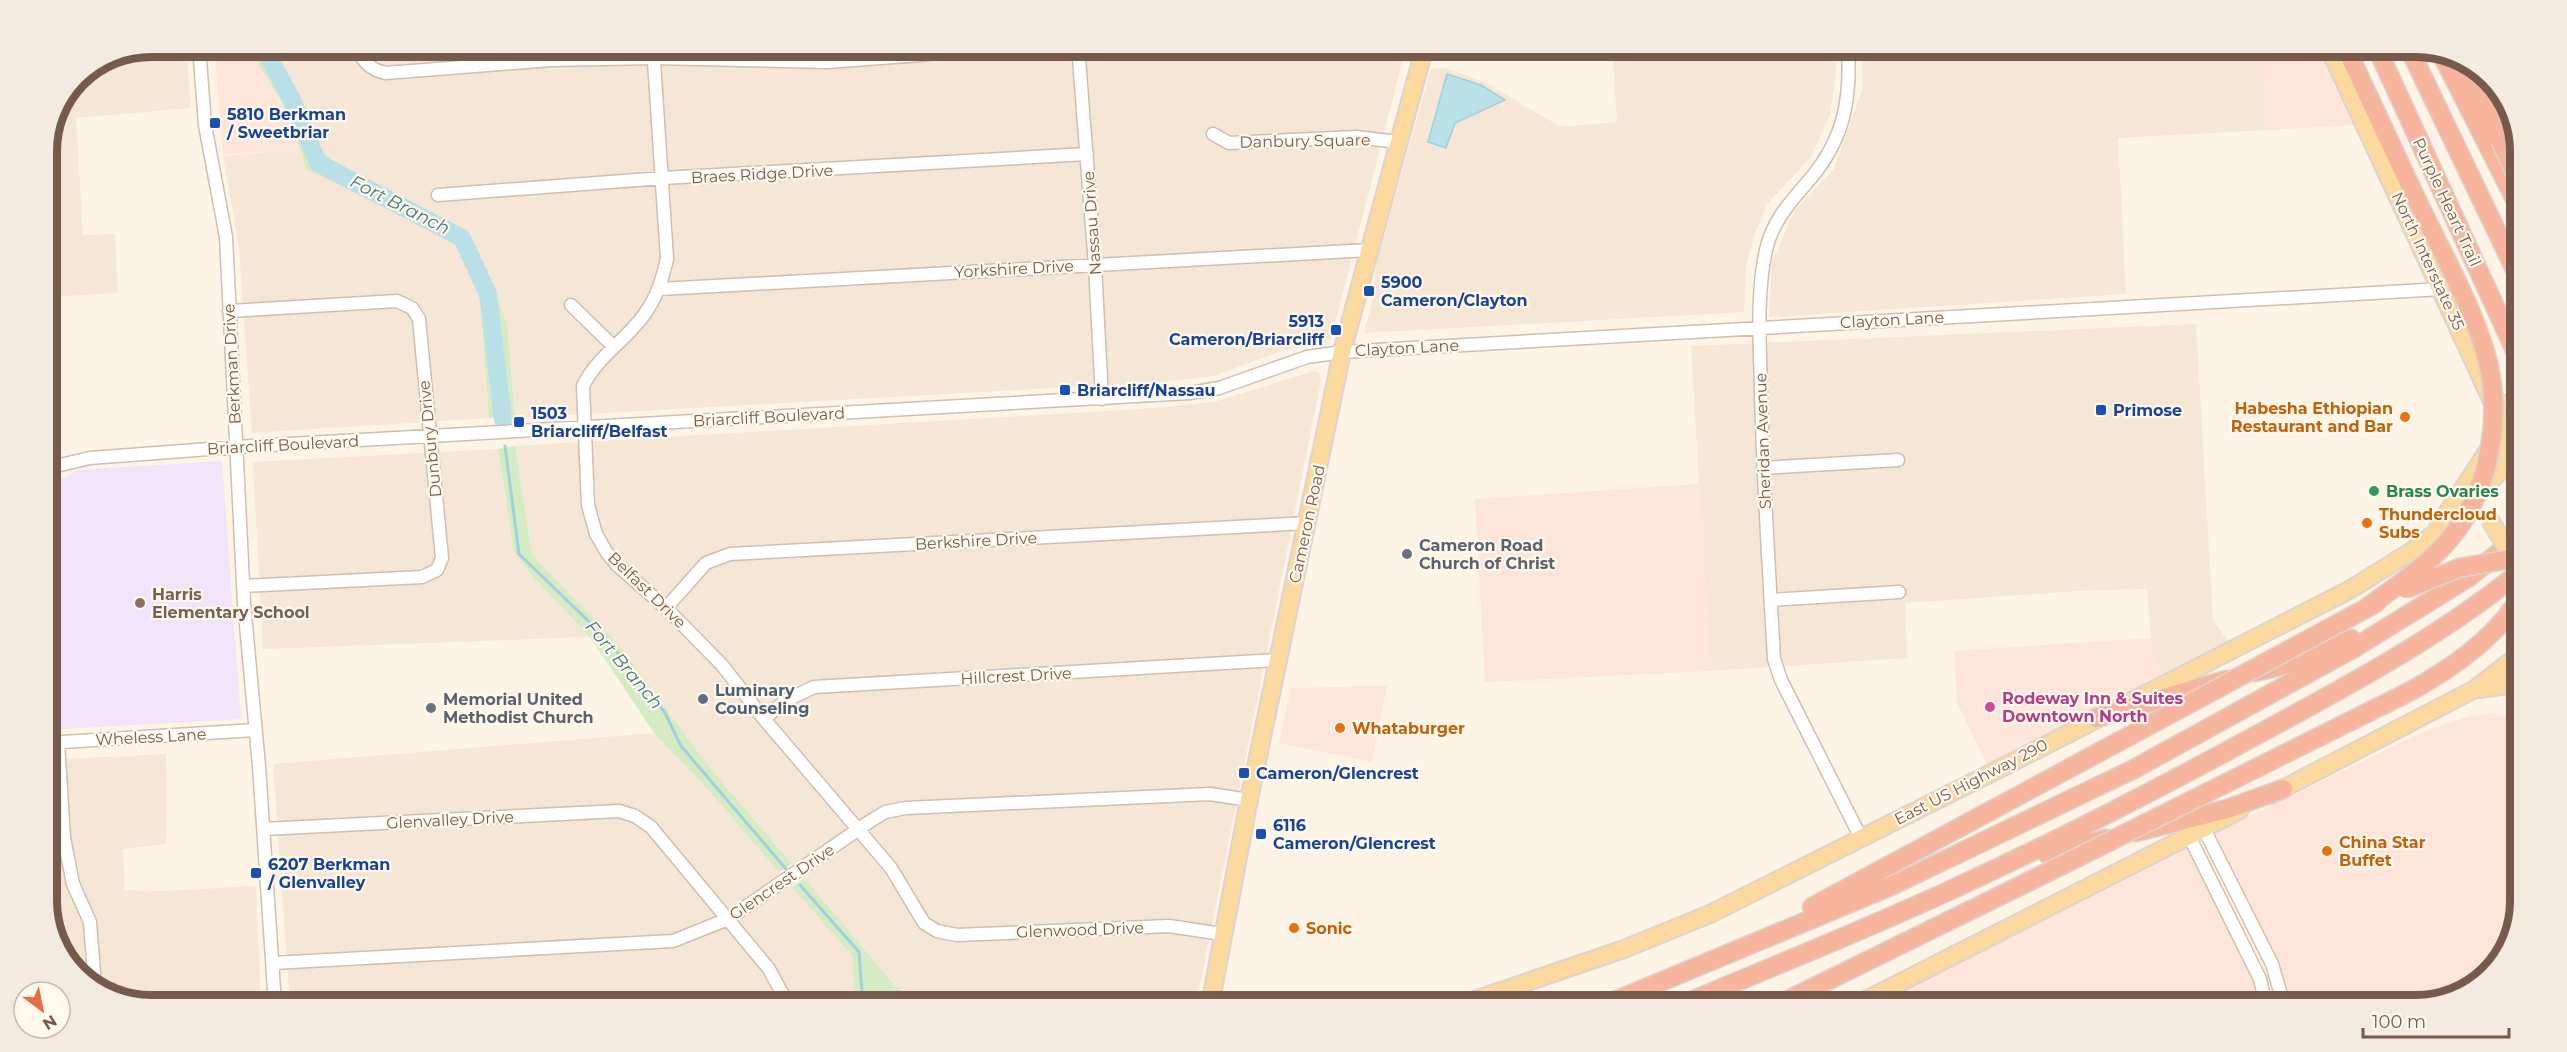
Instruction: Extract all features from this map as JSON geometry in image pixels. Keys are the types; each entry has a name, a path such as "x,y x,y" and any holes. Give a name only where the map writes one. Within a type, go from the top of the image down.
{"highway":[{"path":"2350,57 2464,301 2488,362 2494,402 2491,445 2476,496 2449,541 2416,572 2368,607"},
{"name":"Purple Heart Trail","path":"2381,57 2510,339"},
{"name":"Purple Heart Trail","path":"2413,57 2510,259"},
{"path":"2446,62 2510,188"},
{"path":"2469,73 2510,162"},
{"path":"2480,127 2510,164"},
{"path":"1630,995 1901,881 2103,784 2270,696 2432,601 2469,577 2510,544"},
{"path":"1686,972 1751,936 1883,871 2368,607 2422,581 2458,568 2510,559"},
{"path":"1707,995 1799,958 2003,865 2147,794 2287,719 2448,625 2510,579"},
{"path":"2096,718 2206,685 2288,664 2356,638 2432,601"},
{"path":"1798,995 2444,672 2485,641 2510,611"},
{"path":"2003,865 2227,809 2283,789"},
{"path":"1794,995 1824,982"}],"main road":[{"name":"Cameron Road","path":"1211,995 1249,800 1342,352 1422,57"},
{"name":"North Interstate 35","path":"2333,57 2442,289 2510,447"},
{"path":"2489,91 2504,120"},
{"path":"2491,399 2510,405"},
{"path":"2434,534 2491,447 2495,426 2491,399"},
{"name":"East US Highway 290","path":"1490,995 1581,965 1661,934 1753,893 2351,589 2412,551 2463,511 2510,461"},
{"path":"2463,511 2474,508 2484,512 2510,554"},
{"path":"1876,995 2475,689 2510,662"},
{"path":"2475,689 2510,685"},
{"path":"1213,980 1217,995"}],"street":[{"name":"Berkman Drive","path":"200,57 205,125 226,237 243,586 264,829 275,995"},
{"path":"361,57 375,71 386,73 590,57"},
{"name":"Belfast Drive","path":"654,57 667,260 660,289 643,317 591,371 583,386 588,505 596,534 617,565 666,608 722,665 891,868 917,914 937,931"},
{"path":"740,57 827,62 894,57"},
{"name":"Nassau Drive","path":"1079,57 1095,265 1102,399"},
{"name":"Sheridan Avenue","path":"1848,57 1844,118 1827,157 1782,213 1766,247 1761,282 1760,328 1763,468 1774,659 1777,672 1861,838"},
{"name":"Danbury Square","path":"1213,134 1229,143 1356,137 1398,142"},
{"name":"Braes Ridge Drive","path":"438,195 663,178 1087,154"},
{"name":"Yorkshire Drive","path":"660,289 1369,250"},
{"name":"Clayton Lane","path":"1342,352 2442,289"},
{"name":"Dunbury Drive","path":"229,311 397,301 412,308 419,320 442,558 437,570 422,577 243,586"},
{"path":"571,304 613,346"},
{"name":"Briarcliff Boulevard","path":"57,465 90,458 236,447 1190,393 1219,388 1289,362 1342,352"},
{"path":"1763,468 1898,460"},
{"name":"Berkshire Drive","path":"666,608 706,563 730,554 1308,524"},
{"path":"1771,600 1899,592"},
{"name":"Hillcrest Drive","path":"764,718 785,701 814,687 1278,660"},
{"name":"Wheless Lane","path":"57,742 255,730"},
{"path":"57,782 73,884 90,922 94,976"},
{"name":"Glencrest Drive","path":"273,963 672,941 728,919 885,812 906,808 1210,794 1249,800"},
{"name":"Glenvalley Drive","path":"264,829 619,811 635,816 651,827 728,919"},
{"path":"2197,832 2262,945 2278,979 2282,995"},
{"path":"2197,832 2260,979 2264,995"},
{"path":"728,919 769,969 782,995"},
{"name":"Glenwood Drive","path":"937,931 957,935 1169,926 1222,934"},
{"path":"2248,953 2262,945"}],"shaded area":[{"path":"151,57 187,57 191,108 76,118 83,235 115,234 118,293 57,296 57,151 64,115 84,84 115,64"},
{"path":"215,57 253,57 270,80 302,149 223,155"},
{"path":"276,57 1403,57 1331,339 1282,351 1213,376 1161,382 515,418 507,323 452,226 331,159 315,145 294,90"},
{"path":"1613,57 1835,57 1836,72 1830,115 1810,158 1768,203 1755,233 1746,265 1744,312 1364,333 1373,299 1376,264 1431,69 1445,68 1484,82 1561,127 1617,122"},
{"path":"1862,57 2263,57 2267,130 2118,138 2126,294 1769,317 1772,262 1795,210 1834,169 1863,88"},
{"path":"2263,57 2324,57 2355,125 2267,130"},
{"path":"302,149 307,169 455,241 480,297 489,418 252,433 239,247 223,156"},
{"path":"2196,324 2213,620 2229,642 2163,676 2153,658 2147,589 2078,591 1905,603 1907,658 1710,671 1691,346"},
{"path":"1314,371 1319,373 1321,381 1198,995 910,995 896,987 710,768 617,643 532,555 515,446 1141,409 1214,402"},
{"path":"498,449 514,551 531,575 590,637 263,649 253,462"},
{"name":"Harris Elementary School","path":"222,461 241,719 57,729 57,482 77,470"},
{"path":"1699,484 1710,671 1485,682 1475,499"},
{"path":"2151,638 2153,658 2163,676 1987,765 1957,702 1954,651"},
{"path":"1387,686 1372,762 1279,743 1291,688"},
{"path":"2473,715 2510,716 2510,901 2505,931 2491,958 2483,968 2468,979 2440,992 2416,995 2288,995 2278,960 2213,834 2427,730"},
{"path":"654,733 704,785 852,956 854,995 289,995 273,764"},
{"path":"166,754 167,844 123,849 125,890 166,891 256,886 261,995 133,993 109,985 84,968 64,937 57,907 57,759"},
{"path":"2187,848 2246,959 2258,995 1894,995"}],"green space":[{"path":"253,57 277,57 294,90 315,144 331,159 470,238 507,323 515,418 489,418 480,297 455,241 306,169 290,120"},
{"path":"515,446 532,555 617,643 710,768 792,864 779,872 704,785 654,733 590,637 531,575 514,551 498,449"},
{"path":"804,878 896,987 910,995 854,995 852,956 792,887"}],"water":[{"path":"1447,74 1481,85 1505,100 1455,123 1446,148 1428,142"}],"waterway":[{"name":"Fort Branch","path":"269,57 292,100 318,163 462,238 488,294 503,420"},
{"name":"Fort Branch","path":"505,446 519,554 605,637 665,713 681,746 786,869"},
{"name":"Fort Branch","path":"800,885 859,952 862,995"}],"place":[{"name":"5810 Berkman / Sweetbriar","path":"215,123"},
{"name":"5900 Cameron/Clayton","path":"1369,291"},
{"name":"5913 Cameron/Briarcliff","path":"1336,330"},
{"name":"Briarcliff/Nassau","path":"1065,390"},
{"name":"Primose","path":"2101,410"},
{"name":"Habesha Ethiopian Restaurant and Bar","path":"2405,417"},
{"name":"1503 Briarcliff/Belfast","path":"519,422"},
{"name":"Brass Ovaries","path":"2374,491"},
{"name":"Thundercloud Subs","path":"2367,523"},
{"name":"Cameron Road Church of Christ","path":"1407,554"},
{"name":"Harris Elementary School","path":"140,603"},
{"name":"Luminary Counseling","path":"703,699"},
{"name":"Rodeway Inn & Suites Downtown North","path":"1990,707"},
{"name":"Memorial United Methodist Church","path":"431,708"},
{"name":"Whataburger","path":"1340,728"},
{"name":"Cameron/Glencrest","path":"1244,773"},
{"name":"6116 Cameron/Glencrest","path":"1261,834"},
{"name":"China Star Buffet","path":"2327,851"},
{"name":"6207 Berkman / Glenvalley","path":"256,873"},
{"name":"Sonic","path":"1294,928"}]}
